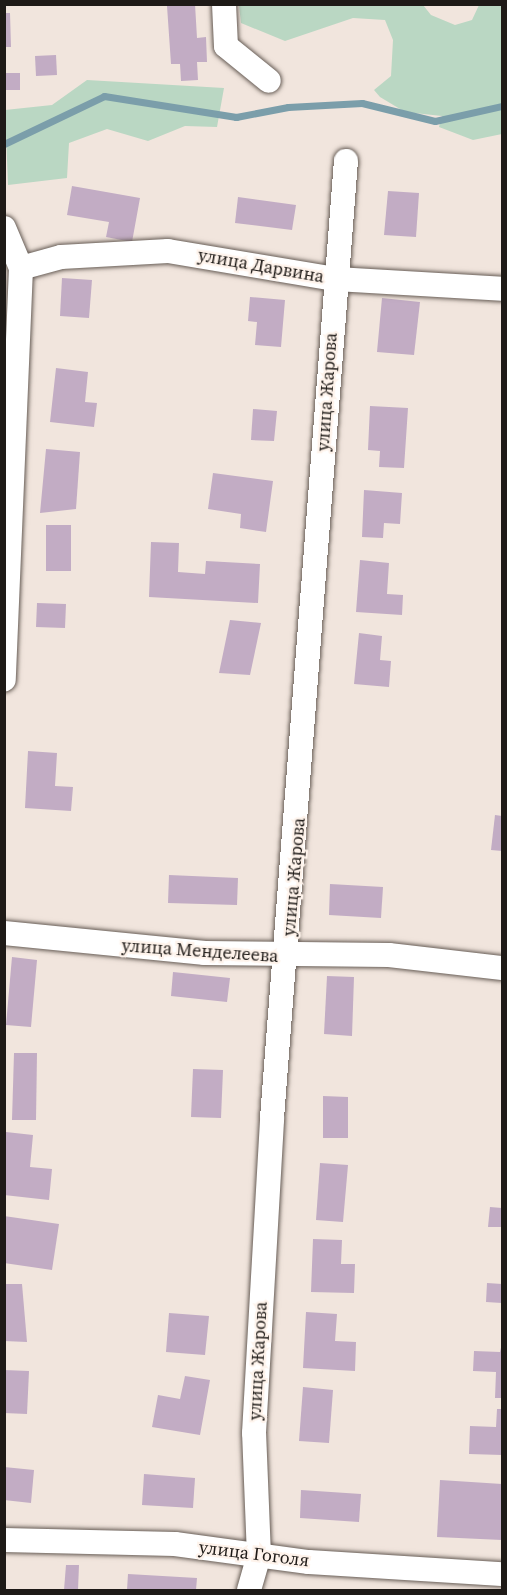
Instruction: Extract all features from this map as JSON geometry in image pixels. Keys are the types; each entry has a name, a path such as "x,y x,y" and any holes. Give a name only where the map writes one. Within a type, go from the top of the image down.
{"street":[{"path":"224,4 226,46 268,81"},
{"name":"улица Жарова","path":"249,1590 259,1556 254,1433 346,162"},
{"path":"4,228 21,268 4,680"},
{"name":"улица Дарвина","path":"21,268 61,257 168,250 336,279 502,289"},
{"name":"улица Менделеева","path":"4,933 288,958 389,955 502,968"},
{"name":"улица Гоголя","path":"4,1540 175,1544 259,1556 502,1574"}],"green space":[{"path":"239,5 423,5 431,15 455,25 472,20 479,5 502,5 502,134 473,140 439,127 442,116 405,112 380,97 374,90 391,76 393,40 385,20 353,18 285,41 241,23"},
{"path":"87,80 224,88 217,127 185,126 148,141 107,129 69,143 67,178 8,185 5,110 52,105"}],"building":[{"path":"195,4 197,38 206,37 207,62 197,62 198,80 181,81 180,64 171,64 167,6"},
{"path":"4,13 10,13 11,47 4,47"},
{"path":"56,55 57,75 36,76 35,56"},
{"path":"4,73 20,73 20,90 4,90"},
{"path":"72,186 140,198 132,242 106,237 109,222 67,215"},
{"path":"388,191 419,193 416,237 384,235"},
{"path":"238,197 296,205 292,230 235,223"},
{"path":"62,278 92,280 89,318 60,316"},
{"path":"250,297 285,300 281,347 255,345 257,322 248,321"},
{"path":"382,298 420,302 414,355 377,352"},
{"path":"56,368 88,372 85,402 97,403 94,427 50,422"},
{"path":"370,406 408,408 404,468 379,467 380,451 368,450"},
{"path":"253,409 277,411 274,441 251,440"},
{"path":"46,449 80,452 76,509 40,513"},
{"path":"213,473 273,481 266,532 240,528 241,514 208,509"},
{"path":"364,490 402,493 400,524 384,523 383,538 362,537"},
{"path":"46,525 71,525 71,571 46,571"},
{"path":"151,542 179,543 178,572 205,574 206,561 260,564 258,603 149,597"},
{"path":"360,560 389,563 387,594 403,595 402,615 356,612"},
{"path":"37,603 66,604 65,628 36,627"},
{"path":"230,620 261,623 250,675 219,673"},
{"path":"359,633 382,636 380,660 391,661 389,687 354,684"},
{"path":"28,751 57,753 55,786 73,787 71,811 25,808"},
{"path":"495,815 502,816 502,851 491,850"},
{"path":"169,875 238,878 237,905 168,903"},
{"path":"330,884 383,887 381,918 329,915"},
{"path":"12,957 37,960 31,1027 6,1025"},
{"path":"173,972 230,978 227,1002 171,996"},
{"path":"327,976 354,977 352,1036 324,1034"},
{"path":"14,1053 37,1053 36,1120 12,1120"},
{"path":"193,1069 223,1070 221,1118 191,1117"},
{"path":"323,1096 348,1097 348,1138 323,1138"},
{"path":"6,1132 33,1135 30,1167 52,1169 49,1200 4,1195"},
{"path":"320,1163 348,1165 343,1222 316,1220"},
{"path":"490,1207 502,1208 502,1227 488,1227"},
{"path":"4,1216 59,1224 52,1270 4,1263"},
{"path":"313,1239 342,1240 341,1264 355,1264 354,1293 311,1292"},
{"path":"487,1283 502,1284 502,1303 486,1302"},
{"path":"4,1284 22,1284 27,1342 4,1341"},
{"path":"306,1312 337,1314 335,1341 356,1342 355,1371 303,1368"},
{"path":"169,1313 209,1316 205,1355 166,1352"},
{"path":"502,1343 502,1398 495,1398 496,1372 473,1371 474,1351 500,1352"},
{"path":"4,1370 29,1371 27,1414 4,1413"},
{"path":"185,1376 210,1380 200,1435 152,1427 158,1395 180,1399"},
{"path":"303,1387 333,1390 329,1443 299,1441"},
{"path":"497,1409 502,1409 502,1455 469,1454 470,1426 496,1427"},
{"path":"4,1467 34,1470 31,1503 4,1500"},
{"path":"144,1474 195,1478 193,1508 142,1505"},
{"path":"440,1480 502,1484 502,1540 437,1537"},
{"path":"301,1490 361,1494 359,1522 300,1518"},
{"path":"66,1565 79,1565 78,1590 64,1590"},
{"path":"128,1574 197,1578 196,1590 127,1590"}],"waterway":[{"path":"4,144 104,96 236,117 288,107 362,103 435,121 502,106"}]}
